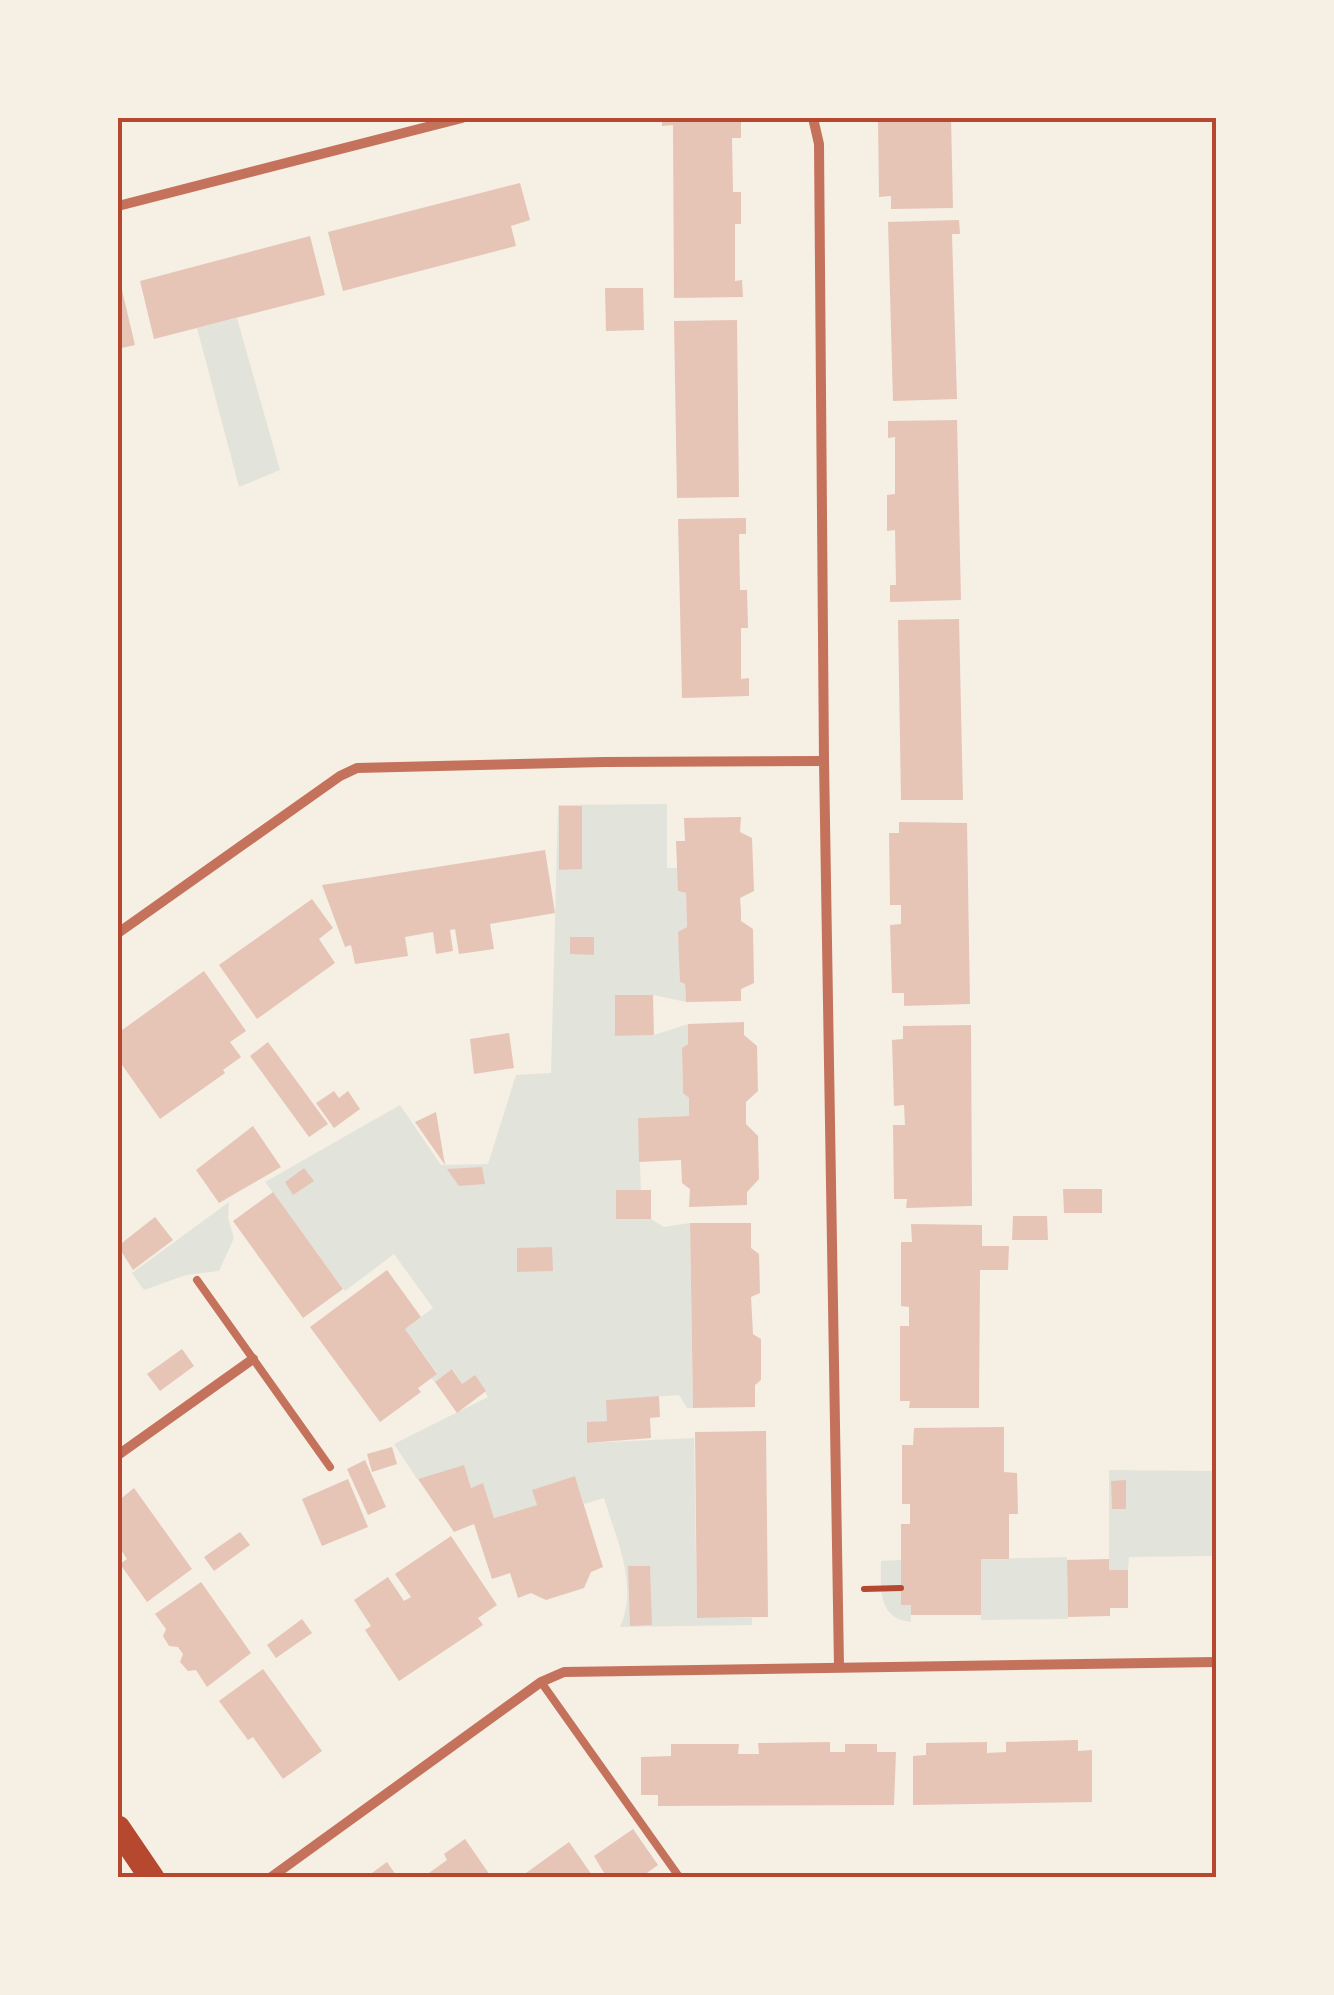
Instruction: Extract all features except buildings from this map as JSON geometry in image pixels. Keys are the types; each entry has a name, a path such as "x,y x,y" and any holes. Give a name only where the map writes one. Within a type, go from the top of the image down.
{"main road":[{"path":"118,1828 152,1878"}],"street":[{"path":"118,206 462,118"},
{"path":"813,118 819,144 824,761 839,1666"},
{"path":"118,934 340,776 357,768 824,761"},
{"path":"118,1454 252,1358"},
{"path":"270,1878 541,1682 564,1672 1216,1662"}],"lane":[{"path":"197,1280 330,1467"},
{"path":"541,1682 680,1878"}],"shaded area":[{"path":"237,318 280,470 239,487 197,328"},
{"path":"667,804 667,868 678,868 678,891 686,893 687,927 680,981 685,984 686,1002 653,995 616,995 616,1036 654,1035 688,1024 688,1044 682,1049 683,1092 689,1098 689,1116 638,1118 641,1190 616,1190 616,1218 651,1219 664,1227 690,1223 693,1408 687,1408 679,1395 607,1400 607,1421 587,1423 587,1443 694,1438 697,1618 752,1618 752,1625 620,1627 627,1595 619,1546 604,1498 584,1504 575,1476 533,1490 537,1505 494,1518 483,1484 471,1488 464,1466 417,1479 394,1444 488,1397 475,1376 462,1384 453,1369 435,1382 431,1378 437,1373 405,1329 433,1308 394,1254 345,1291 265,1182 400,1105 441,1165 488,1164 516,1075 551,1073 558,805"},
{"path":"229,1202 228,1218 234,1238 219,1271 186,1275 144,1290 132,1273"},
{"path":"1109,1470 1216,1471 1216,1556 1129,1557 1128,1570 1109,1570"},
{"path":"1067,1557 1068,1619 981,1620 981,1559"},
{"path":"901,1560 901,1604 911,1605 911,1622 892,1615 883,1600 881,1561"}]}
